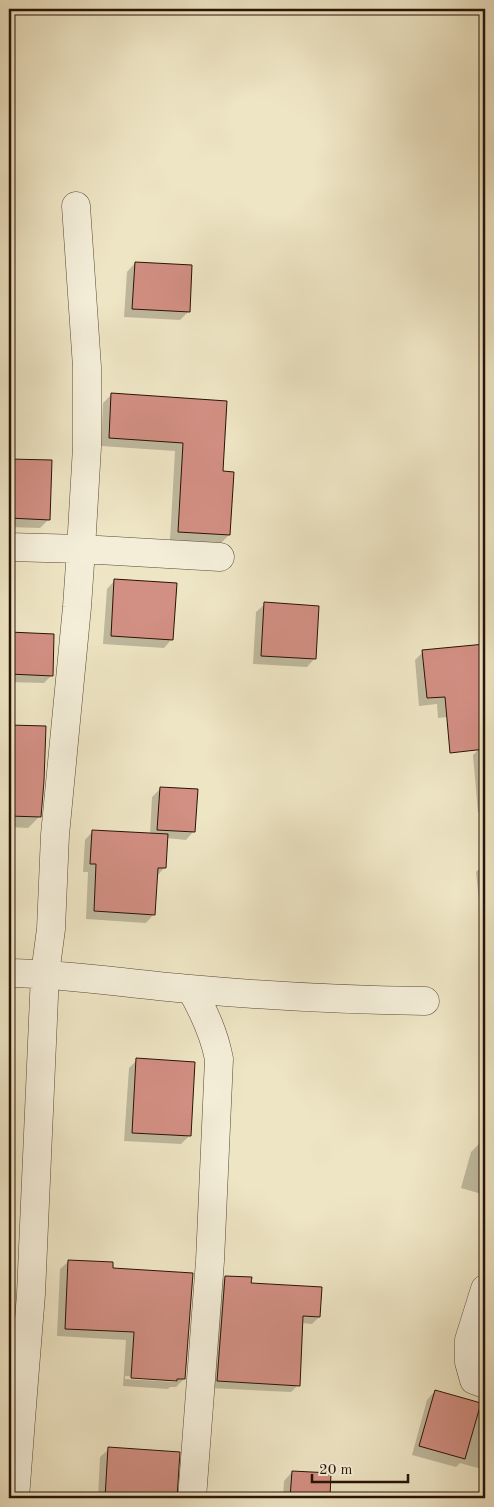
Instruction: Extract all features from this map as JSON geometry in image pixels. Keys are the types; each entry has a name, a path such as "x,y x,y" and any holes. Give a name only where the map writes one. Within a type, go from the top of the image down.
{"street":[{"path":"15,1498 15,1406 31,1294 45,974 51,929 55,836 78,607 87,447 87,367 76,206"},
{"path":"9,547 220,557"},
{"path":"9,974 45,974 191,990 338,1000 425,1001"},
{"path":"191,990 206,1015 215,1040 218,1059 210,1261 192,1498"},
{"path":"485,1289 468,1340 468,1362 474,1380 485,1384"}],"building":[{"path":"135,262 192,265 190,312 132,309"},
{"path":"111,393 227,401 223,471 234,472 230,535 178,532 183,443 109,438"},
{"path":"9,459 52,460 50,520 9,518"},
{"path":"114,579 177,583 173,640 111,636"},
{"path":"264,602 319,606 316,659 261,656"},
{"path":"9,632 54,634 53,676 9,674"},
{"path":"485,644 485,749 450,753 445,697 427,698 422,650"},
{"path":"9,725 46,726 41,817 9,816"},
{"path":"160,787 198,789 195,832 157,830"},
{"path":"92,830 168,834 166,868 158,868 155,915 94,911 96,864 90,864"},
{"path":"136,1058 195,1062 191,1136 132,1133"},
{"path":"68,1260 113,1262 113,1268 193,1273 185,1379 177,1379 177,1381 131,1378 134,1332 65,1329"},
{"path":"225,1276 252,1277 251,1283 322,1287 320,1317 303,1316 300,1386 217,1381"},
{"path":"435,1390 481,1403 465,1459 419,1446"},
{"path":"108,1447 180,1452 177,1498 105,1498"},
{"path":"292,1471 331,1473 330,1498 290,1498"}]}
